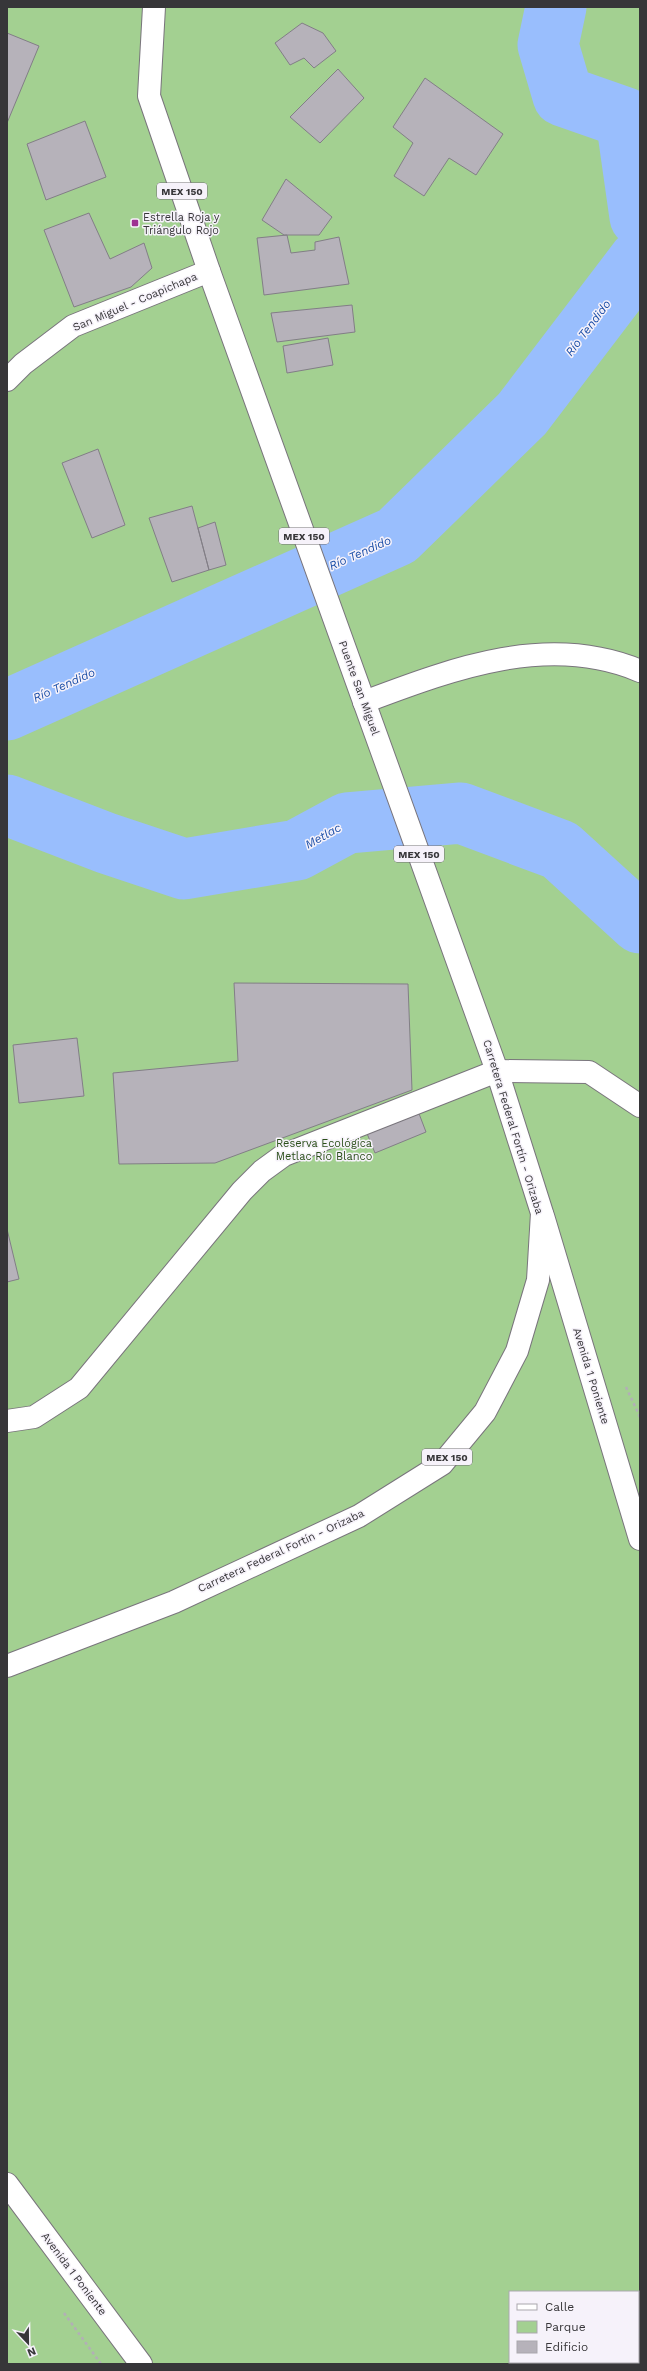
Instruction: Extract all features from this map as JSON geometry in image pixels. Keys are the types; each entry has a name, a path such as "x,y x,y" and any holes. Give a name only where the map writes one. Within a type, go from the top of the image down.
{"main road":[{"name":"MEX 150","path":"154,7 150,96 209,271"},
{"name":"Puente San Miguel","path":"209,271 474,1005"},
{"name":"San Miguel - Coapichapa","path":"7,380 23,364 73,326 209,271"},
{"path":"364,702 422,680 496,659 554,654 616,661 640,671"},
{"name":"Carretera Federal Fortín - Orizaba","path":"7,1666 174,1602 352,1519 442,1464 485,1412 517,1351 538,1280 542,1213 497,1070 474,1005"},
{"path":"7,1421 34,1417 80,1388 242,1191 262,1171 284,1156 497,1070 589,1072 640,1106"},
{"name":"Avenida 1 Poniente","path":"542,1213 640,1540"},
{"name":"Avenida 1 Poniente","path":"7,2184 141,2364"}],"green space":[{"name":"Reserva Ecológica Metlac Río Blanco","path":"7,7 640,7 640,2364 7,2364"}],"building":[{"path":"302,23 323,33 336,51 314,68 304,58 290,65 275,43"},
{"path":"7,33 39,46 7,123"},
{"path":"338,69 364,98 320,143 290,117"},
{"path":"425,78 503,134 476,175 449,158 424,196 394,176 413,143 393,127"},
{"path":"85,121 106,177 46,200 27,144"},
{"path":"286,179 332,217 319,235 284,235 262,220"},
{"path":"89,213 110,259 144,243 152,268 131,287 74,307 44,230"},
{"path":"287,235 291,253 315,250 315,242 339,237 349,284 264,295 257,238"},
{"path":"352,305 355,332 277,342 271,313"},
{"path":"328,338 333,365 287,373 283,346"},
{"path":"98,449 125,525 92,538 62,463"},
{"path":"192,506 209,570 172,582 149,518"},
{"path":"215,522 226,565 209,570 198,528"},
{"path":"234,983 408,984 412,1090 215,1163 119,1164 113,1073 238,1061"},
{"path":"77,1038 84,1096 19,1103 13,1045"},
{"path":"418,1111 426,1132 375,1153 366,1131"},
{"path":"7,1229 19,1279 7,1282"}],"waterway":[{"name":"Río Tendido","path":"556,7 548,45 563,96 626,118 640,217"},
{"name":"Río Tendido","path":"7,710 397,536 522,414 640,259"},
{"name":"Metlac","path":"7,805 106,843 184,869 297,850 347,823 461,813 560,850 640,923"}],"place":[{"name":"Estrella Roja y Triángulo Rojo","path":"135,223"}]}
